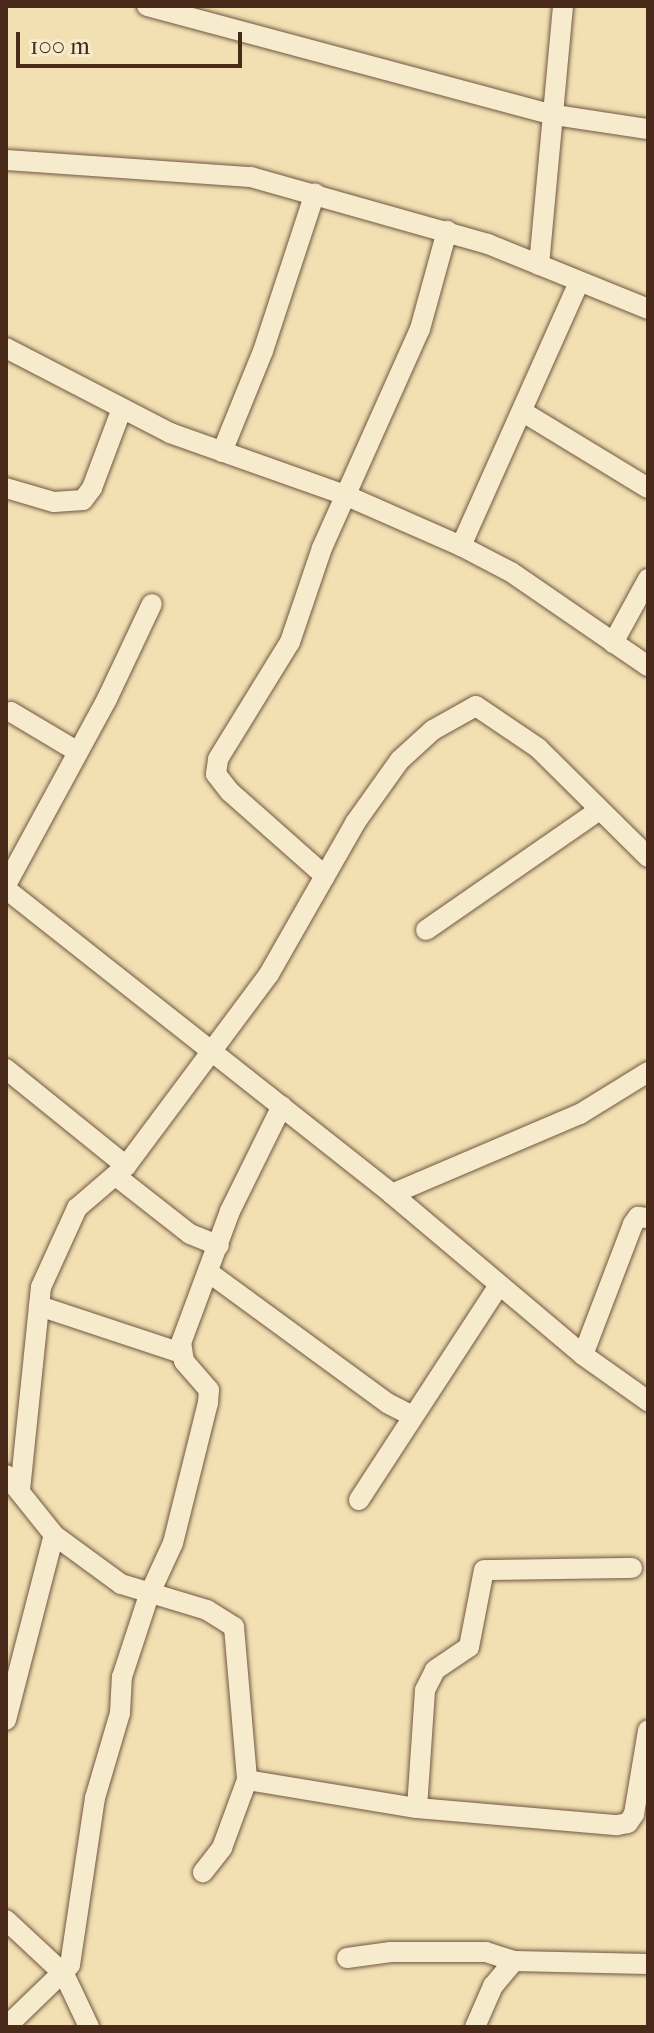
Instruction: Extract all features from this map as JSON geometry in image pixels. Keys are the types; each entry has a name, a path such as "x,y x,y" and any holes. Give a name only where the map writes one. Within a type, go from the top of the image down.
{"street":[{"path":"147,6 555,115 648,129"},
{"path":"539,265 563,6"},
{"path":"6,160 251,177 447,231 648,309"},
{"path":"222,452 263,351 315,193"},
{"path":"325,876 216,774 223,746 290,642 345,495 420,329 447,231"},
{"path":"461,546 578,284"},
{"path":"6,348 122,408 222,452 345,495 461,546 511,572 648,666"},
{"path":"6,488 54,502 83,500 92,488 122,408"},
{"path":"523,412 648,488"},
{"path":"613,643 648,579"},
{"path":"152,604 6,887 392,1194 498,1287 583,1355 648,1401"},
{"path":"203,1872 222,1848 247,1780 234,1627 207,1610 149,1595 121,1584 54,1535 13,1482 39,1306 50,1262 77,1208 121,1171 296,934 325,876 400,760 467,708 488,711 538,748 648,857"},
{"path":"11,712 78,752"},
{"path":"426,930 599,810"},
{"path":"6,1069 183,1229 219,1246"},
{"path":"392,1194 580,1114 648,1072"},
{"path":"181,1353 250,1167 282,1106"},
{"path":"583,1355 633,1224 638,1217 648,1218"},
{"path":"211,1274 411,1415"},
{"path":"359,1500 411,1415 421,1411 498,1287"},
{"path":"6,2027 64,1974 73,1953 95,1798 120,1713 122,1677 149,1595 173,1543 209,1390 181,1353 39,1306"},
{"path":"6,1720 54,1535"},
{"path":"417,1808 425,1690 435,1670 466,1653 484,1570 632,1568"},
{"path":"247,1780 417,1808 628,1823 637,1805 648,1730"},
{"path":"6,1920 64,1974 89,2027"},
{"path":"347,1958 391,1952 486,1952 514,1961 648,1964"},
{"path":"475,2027 493,1986 514,1961"}]}
